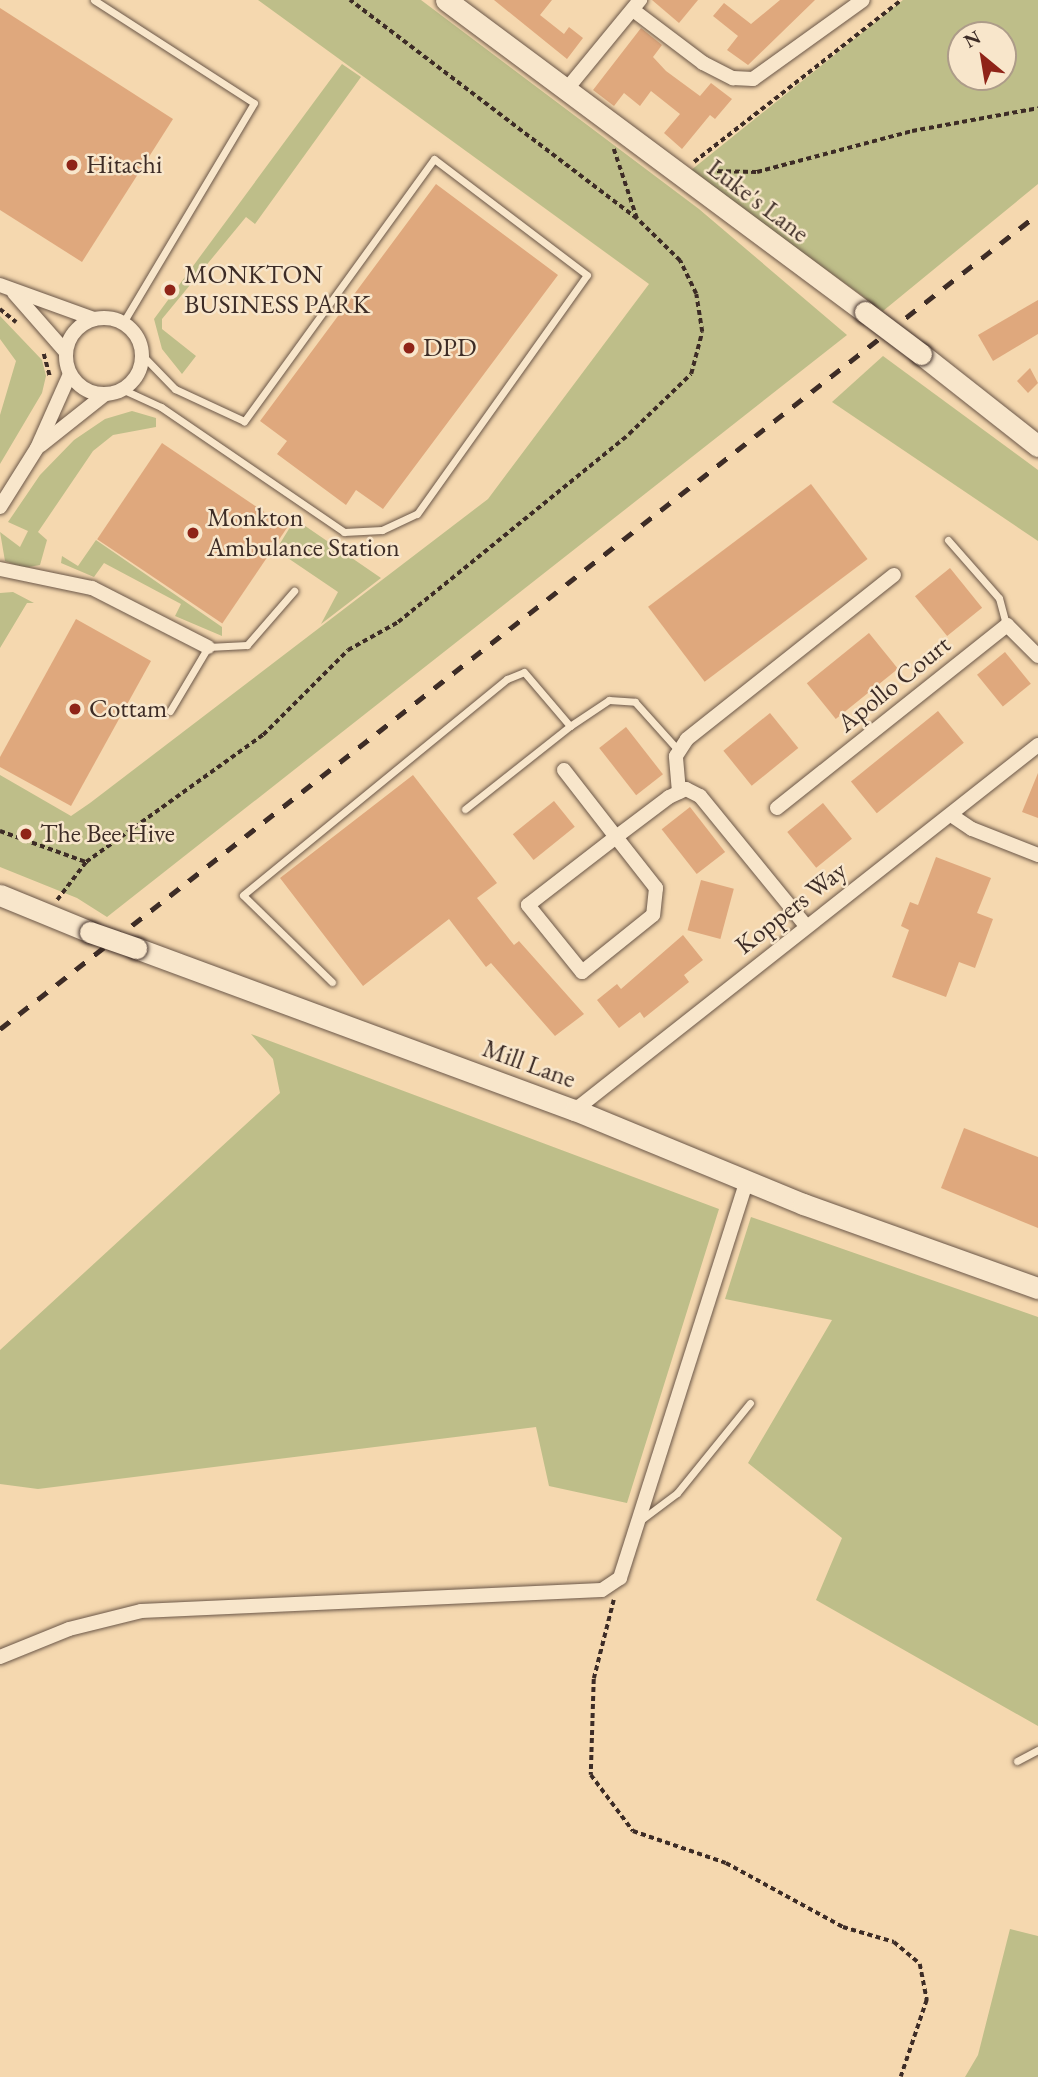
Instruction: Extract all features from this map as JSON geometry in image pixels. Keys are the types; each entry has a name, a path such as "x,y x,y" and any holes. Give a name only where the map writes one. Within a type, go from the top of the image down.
{"main road":[{"name":"Luke's Lane","path":"446,0 921,354 1038,446"},
{"name":"Mill Lane","path":"0,895 90,932 575,1110 747,1181 1038,1288"}],"street":[{"path":"566,90 636,5 703,63 733,78 752,79 863,0"},
{"path":"6,288 94,319 123,323 134,332 143,356 124,390 104,395 37,448"},
{"path":"6,288 64,350 70,374 90,391 104,395"},
{"path":"64,350 81,326 94,319"},
{"path":"0,507 37,448 70,374"},
{"path":"0,569 92,588 208,648"},
{"path":"679,792 675,773 679,751 894,575"},
{"path":"1007,625 1038,656"},
{"name":"Apollo Court","path":"777,808 1007,625"},
{"name":"Koppers Way","path":"575,1110 1038,745"},
{"path":"564,770 616,837 656,888 653,915 582,972 528,905 616,837 679,792 700,796 806,926"},
{"path":"951,815 972,830 1038,855"},
{"path":"0,1657 69,1629 141,1611 601,1590 620,1578 747,1181"}],"lane":[{"path":"94,0 254,103 123,323"},
{"path":"124,390 161,407 344,532 382,530 417,514 587,275 434,159 244,421 174,389 143,356"},
{"path":"948,540 999,598 1007,625"},
{"path":"170,711 208,648 247,645 294,591"},
{"path":"332,982 243,895 507,679 524,672 570,726"},
{"path":"466,809 570,726 609,700 635,702 679,751"},
{"path":"638,1522 677,1493 750,1402"},
{"path":"1017,1761 1038,1750"}],"path":[{"path":"696,163 901,0"},
{"path":"684,156 728,175 757,172 912,131 1038,108"},
{"path":"604,120 637,219"},
{"path":"0,309 20,325"},
{"path":"40,347 50,367 49,386"},
{"path":"0,831 86,862"},
{"path":"620,1578 594,1679 591,1775 633,1830 726,1863 843,1927 894,1942 920,1964 927,2000 901,2077"}],"green space":[{"path":"258,0 421,0 699,209 847,335 107,917 77,898 0,867 0,775 71,816 90,803 488,499 649,284"},
{"path":"903,0 1038,0 1038,184 883,311 690,171"},
{"path":"342,64 361,77 255,224 246,217 162,319 162,329 196,356 182,374 162,349 154,319"},
{"path":"0,316 42,360 46,376 42,393 0,464 0,415 16,361 0,339"},
{"path":"883,356 1038,470 1038,541 832,402"},
{"path":"132,411 156,418 156,427 113,435 93,451 38,532 47,540 40,565 23,568 5,561 0,532 20,547 28,531 8,522 40,475 74,440 105,419"},
{"path":"295,519 381,578 321,624 338,592 276,550"},
{"path":"96,540 222,627 222,636 175,616 181,604 104,563 94,577 61,563 62,556 78,566"},
{"path":"13,592 34,603 27,603 0,648 0,593"},
{"path":"251,1034 719,1209 627,1503 549,1486 536,1427 38,1489 0,1484 0,1350 280,1093 273,1059"},
{"path":"751,1217 1038,1317 1038,1726 816,1600 842,1538 748,1463 832,1320 725,1299"},
{"path":"1010,1929 1038,1936 1038,2077 965,2077 978,2055"}],"building":[{"path":"494,0 552,0 540,15 564,34 569,27 583,38 567,59"},
{"path":"652,0 698,0 679,23"},
{"path":"780,0 815,0 748,65 727,50 738,36 713,16 724,3 751,24"},
{"name":"Hitachi","path":"0,8 173,119 82,262 0,210"},
{"path":"641,28 662,45 653,57 666,71 700,96 711,83 732,99 715,119 710,115 682,149 664,133 680,114 651,91 640,106 624,93 614,106 593,90"},
{"name":"DPD","path":"436,184 558,275 383,509 356,490 346,505 277,454 287,441 260,421"},
{"path":"1038,300 1038,334 993,361 978,335"},
{"path":"1030,368 1038,383 1028,393 1017,381"},
{"name":"Monkton Ambulance Station","path":"162,443 287,527 222,624 97,539"},
{"path":"811,484 868,559 705,682 648,607"},
{"path":"950,568 982,608 947,636 915,596"},
{"name":"Cottam","path":"76,619 151,661 71,806 0,767 0,757"},
{"path":"869,633 898,669 836,719 807,683"},
{"path":"1005,652 1031,684 1003,707 977,675"},
{"path":"938,711 964,743 877,813 851,781"},
{"path":"770,713 798,748 752,786 723,751"},
{"path":"626,727 663,774 636,795 599,748"},
{"path":"1038,773 1038,818 1022,812"},
{"path":"413,775 497,883 477,898 514,945 519,941 584,1014 555,1036 491,963 486,967 449,919 363,986 280,878"},
{"path":"554,801 575,827 534,860 513,834"},
{"path":"823,803 852,839 816,868 787,832"},
{"path":"690,807 725,852 697,874 662,829"},
{"path":"936,857 991,878 977,913 993,919 975,968 959,962 946,997 892,977 909,930 901,926 910,902 918,905"},
{"path":"701,880 734,889 720,939 688,930"},
{"path":"683,935 703,960 684,975 689,982 644,1018 640,1012 619,1028 597,1000 617,984 621,989"},
{"path":"964,1128 1038,1157 1038,1228 941,1188"}],"railway":[{"path":"0,1029 1038,214"}],"place":[{"name":"Hitachi","path":"72,165"},
{"name":"MONKTON BUSINESS PARK","path":"170,290"},
{"name":"DPD","path":"409,348"},
{"name":"Monkton Ambulance Station","path":"193,533"},
{"name":"Cottam","path":"75,709"},
{"name":"The Bee Hive","path":"26,834"}]}
